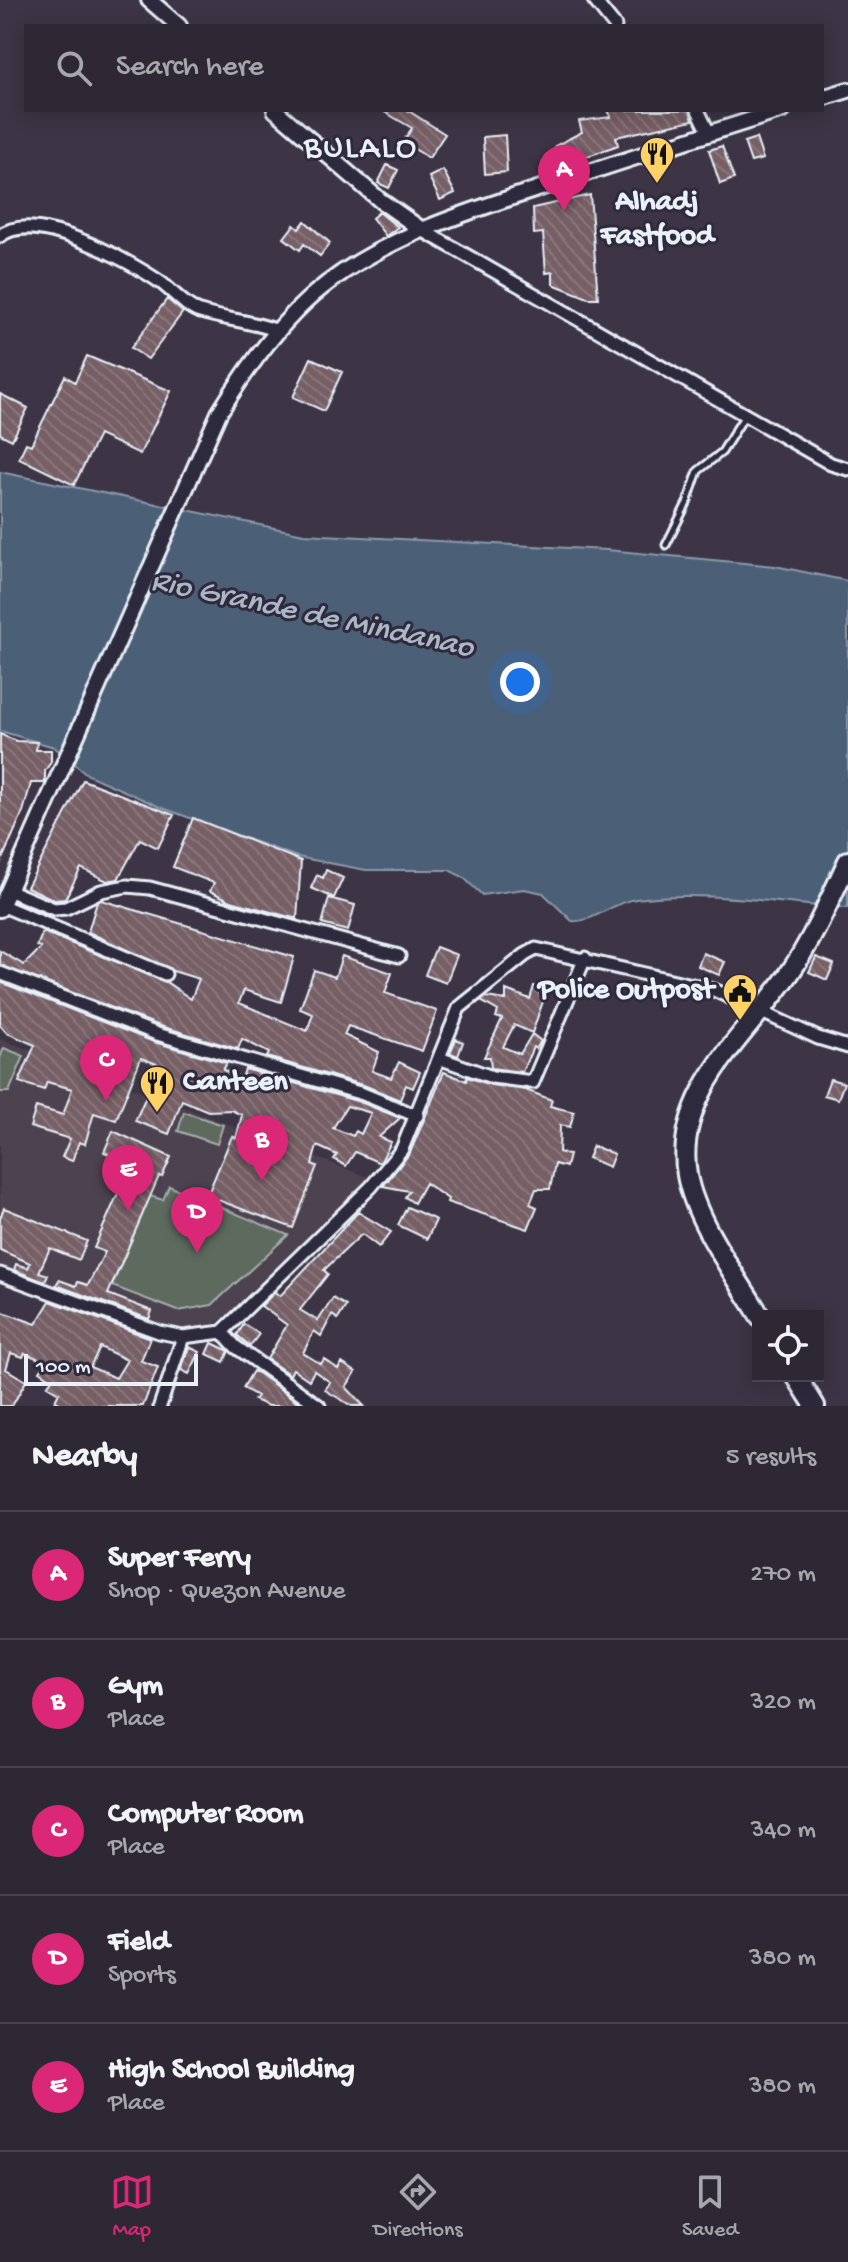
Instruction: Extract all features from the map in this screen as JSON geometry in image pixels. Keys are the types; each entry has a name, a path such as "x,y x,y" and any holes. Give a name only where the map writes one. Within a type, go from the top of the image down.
{"main road":[{"path":"757,1310 697,1205 687,1175 685,1158 693,1118 709,1076 761,1011 813,934 848,861"},
{"path":"800,1382 815,1406"}],"street":[{"path":"149,0 177,24"},
{"path":"594,0 613,24"},
{"path":"824,97 848,90"},
{"path":"277,112 381,201 422,230 831,464 848,469"},
{"path":"699,112 709,133"},
{"path":"165,974 1,907 219,413 278,331 332,279 422,230 777,112"},
{"path":"0,236 25,227 62,233 158,281 195,310 254,322 278,331"},
{"path":"8,890 54,909 66,908 101,891 127,886 150,888 399,956"},
{"path":"0,1274 159,1332 183,1337 222,1332 371,1187 399,1155 459,1008 525,955 541,949 714,990 848,1047"},
{"path":"439,1058 492,1077 533,1082 585,958"},
{"path":"0,973 157,1034 363,1094 417,1116"},
{"path":"222,1332 236,1347 319,1406"},
{"path":"160,1406 183,1337"}],"lane":[{"path":"666,545 687,503 698,471 722,452 745,415"}],"shaded area":[{"path":"0,1039 370,1178 247,1300 215,1324 167,1328 0,1271"}],"green space":[{"path":"4,1048 24,1056 9,1092 0,1092 0,1058"},
{"path":"184,1112 223,1125 217,1144 178,1131"},
{"path":"169,1186 288,1235 212,1305 178,1311 112,1286 150,1196 163,1200"}],"water":[{"name":"Rio Grande de Mindanao","path":"0,472 304,534 607,550 775,566 848,581 848,908 715,897 662,897 628,901 588,919 572,921 543,893 524,889 482,895 463,877 449,870 366,870 297,857 160,807 88,775 54,747 0,731"}],"building":[{"path":"384,112 410,112 445,134 429,158 403,142 412,128"},
{"path":"609,112 691,112 693,120 616,137 618,145 561,166 555,146 582,132 579,121 611,117"},
{"path":"505,135 507,172 485,174 483,137"},
{"path":"756,138 763,159 751,162 744,142"},
{"path":"722,146 734,179 720,184 709,150"},
{"path":"387,165 398,170 389,188 378,183"},
{"path":"443,170 455,193 440,200 429,177"},
{"path":"590,195 598,298 588,298 553,284 553,272 546,273 543,233 534,234 533,208"},
{"path":"379,212 398,227 386,236 372,218"},
{"path":"305,221 330,243 320,256 304,244 300,250 284,238 294,225 299,229"},
{"path":"167,299 183,312 148,359 131,348"},
{"path":"87,356 171,391 140,454 99,435 74,485 19,458 26,443 31,445 65,376 75,382"},
{"path":"311,358 342,372 324,411 293,397"},
{"path":"0,394 28,408 12,440 0,434"},
{"path":"0,734 16,741 37,742 36,750 51,750 51,762 45,771 45,783 31,783 23,812 0,864"},
{"path":"83,780 174,815 158,848 140,839 118,879 107,881 81,868 65,899 55,900 27,887"},
{"path":"193,818 301,861 297,919 231,901 210,891 214,883 173,867"},
{"path":"326,870 343,878 334,898 311,888 317,875 323,878"},
{"path":"329,898 355,905 348,931 322,924"},
{"path":"101,900 294,957 281,1002 244,990 239,1003 307,1031 313,1014 300,1009 314,970 335,977 342,956 392,973 385,993 437,1011 422,1051 348,1026 344,1035 379,1052 372,1071 391,1078 399,1062 420,1072 413,1088 406,1085 400,1100 366,1086 267,1057 269,1053 242,1039 238,1049 160,1026 0,965 0,951 24,965 41,948 37,946 43,932 166,982 191,999 199,979 173,971 88,932 97,902"},
{"path":"436,947 457,955 446,983 425,975"},
{"path":"703,953 725,962 719,975 698,966"},
{"path":"816,957 834,964 827,980 809,972"},
{"path":"0,982 154,1042 227,1063 223,1070 242,1078 245,1069 360,1102 400,1118 379,1137 391,1142 380,1163 355,1152 346,1166 334,1159 337,1155 317,1146 312,1164 317,1166 293,1228 207,1196 232,1136 236,1138 242,1115 231,1110 208,1111 182,1100 169,1134 135,1121 160,1065 141,1058 116,1120 94,1113 85,1144 79,1142 72,1161 62,1157 70,1139 30,1127 36,1107 63,1115 72,1089 47,1082 44,1090 19,1082 35,1045 7,1033 0,1025","holes":["347,1106 371,1113 361,1134 356,1131 353,1136 333,1128"]},
{"path":"534,986 547,990 532,1033 514,1025 503,1047 520,1054 532,1034 541,1041 536,1049 533,1047 522,1072 491,1068 490,1057 484,1057 502,1019 496,1017 498,1011 481,1001 486,997 506,1000 506,990 530,999"},
{"path":"456,1039 463,1042 458,1056 450,1053"},
{"path":"444,1072 466,1081 467,1077 491,1085 526,1090 552,1100 550,1106 574,1112 570,1127 560,1125 559,1152 569,1155 566,1167 555,1164 550,1189 536,1189 530,1204 537,1207 528,1229 447,1202 448,1199 425,1183 414,1203 405,1197 409,1191 383,1186 410,1153"},
{"path":"830,1079 844,1083 838,1099 824,1095"},
{"path":"113,1131 171,1157 162,1177 159,1176 108,1294 152,1311 149,1319 56,1285 59,1280 76,1286 78,1282 88,1285 105,1252 94,1248 131,1164 104,1152"},
{"path":"593,1146 614,1154 609,1167 588,1158"},
{"path":"407,1207 436,1220 427,1239 398,1225"},
{"path":"4,1208 87,1241 79,1260 50,1248 39,1272 48,1275 45,1282 14,1270 16,1264 28,1268 30,1263 0,1250 0,1218"},
{"path":"358,1212 391,1232 379,1247 362,1234 324,1270 328,1274 300,1310 318,1321 333,1298 346,1306 338,1319 332,1315 321,1336 314,1331 303,1353 321,1364 324,1359 338,1369 342,1363 356,1372 346,1387 364,1406 352,1406 325,1390 330,1382 314,1371 309,1380 293,1369 290,1375 267,1359 287,1325 261,1306 275,1292 280,1296"},
{"path":"50,1301 150,1338 141,1361 158,1367 143,1406 66,1406 55,1401 59,1393 47,1386 52,1379 40,1371 46,1362 25,1353 23,1357 11,1353 6,1369 26,1381 12,1406 0,1406 0,1311 36,1324","holes":["100,1347 127,1360 116,1378 90,1367"]},
{"path":"244,1324 259,1334 250,1346 237,1335"},
{"path":"212,1343 229,1351 224,1362 207,1354"},
{"path":"189,1347 200,1352 189,1374 181,1370"},
{"path":"253,1371 303,1406 268,1406 254,1400 257,1396 243,1388"}],"place":[{"name":"Alhadj Fastfood","path":"657,185"},
{"name":"Super Ferry","path":"564,211"},
{"name":"Police Outpost","path":"740,1022"},
{"name":"Computer Room","path":"106,1101"},
{"name":"Canteen","path":"157,1114"},
{"name":"Gym","path":"262,1181"},
{"name":"High School Building","path":"128,1211"},
{"name":"Field","path":"197,1253"}],"district":[{"name":"BULALO","path":"361,150"}]}
